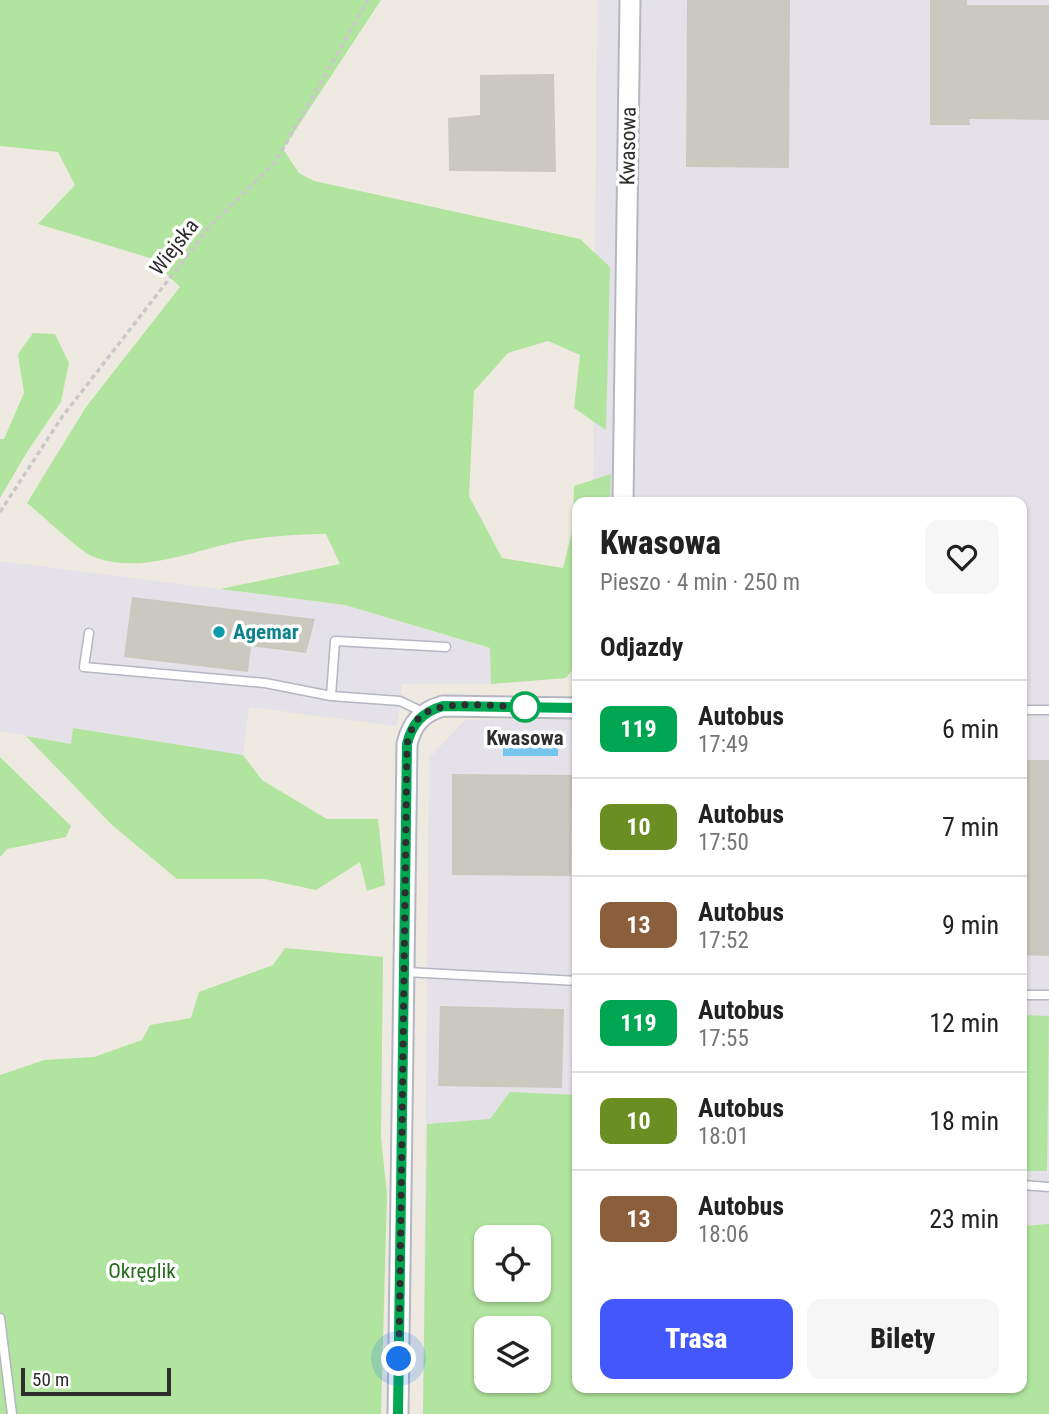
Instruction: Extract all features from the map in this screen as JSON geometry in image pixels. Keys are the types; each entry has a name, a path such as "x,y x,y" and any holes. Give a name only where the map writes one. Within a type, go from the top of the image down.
{"street":[{"name":"Kwasowa","path":"624,497 630,0"},
{"path":"398,1414 407,744 417,720 425,713 443,706 572,708"}],"lane":[{"path":"89,633 84,667 265,683 331,696 400,701 425,713"},
{"path":"331,696 335,641 446,647"},
{"path":"1027,710 1049,710"},
{"path":"402,972 572,981"},
{"path":"1027,995 1049,995"},
{"path":"1027,1185 1049,1187"},
{"path":"0,1318 12,1414"}],"path":[{"name":"Wiejska","path":"0,512 62,417 202,235 276,161 368,0"}],"shaded area":[{"path":"597,0 1049,0 1049,1414 423,1414 429,758 465,720 572,719 572,1393 1027,1393 1027,497 593,497"},
{"path":"0,561 345,605 491,649 491,684 402,684 397,726 249,707 243,755 74,728 71,744 0,731"}],"green space":[{"path":"0,0 381,0 283,149 299,173 314,181 580,239 610,267 606,430 574,408 580,355 548,341 508,353 474,391 469,496 502,558 563,568 572,532 572,670 566,678 491,684 490,648 345,605 220,589 340,564 326,534 252,539 149,562 112,562 88,554 27,503 86,407 180,287 150,258 38,224 75,185 58,152 0,146"},
{"path":"33,333 55,334 69,363 61,402 0,498 0,439 4,439 24,393 18,354"},
{"path":"611,474 610,497 574,497 574,486"},
{"path":"73,728 243,755 262,780 327,819 378,819 385,885 367,891 360,862 316,890 264,879 177,879 112,825 26,736 71,744"},
{"path":"0,757 71,826 66,837 7,849 0,857"},
{"name":"Okręglik","path":"285,948 383,957 381,1138 387,1194 381,1414 0,1414 0,1075 44,1060 94,1057 142,1040 150,1025 191,1018 199,992 273,965"},
{"path":"1027,1015 1049,1016 1047,1171 1027,1171"},
{"path":"510,1092 572,1095 572,1393 1027,1393 1027,1226 1049,1224 1049,1414 423,1414 427,1124 490,1119"}],"water":[{"path":"503,735 558,735 558,756 503,756"}],"building":[{"path":"687,0 790,0 789,168 686,167"},
{"path":"930,0 967,0 967,5 1049,5 1049,120 969,119 970,125 930,125"},
{"path":"554,74 556,172 449,171 448,118 480,115 480,75"},
{"name":"Agemar","path":"132,597 315,619 306,653 251,646 248,672 124,657"},
{"path":"1027,760 1049,760 1049,956 1027,955"},
{"path":"452,774 572,775 571,876 452,875"},
{"path":"440,1006 564,1009 562,1088 438,1086"}],"bus line":[{"name":"119","path":"398,1414 402,972 406,755 409,735 417,720 425,713 443,706 572,708"}],"place":[{"name":"Agemar","path":"219,632"},
{"name":"Kwasowa","path":"525,707"}],"route":[{"path":"399,1359 407,744 417,720 425,713 443,706 525,707"}]}
